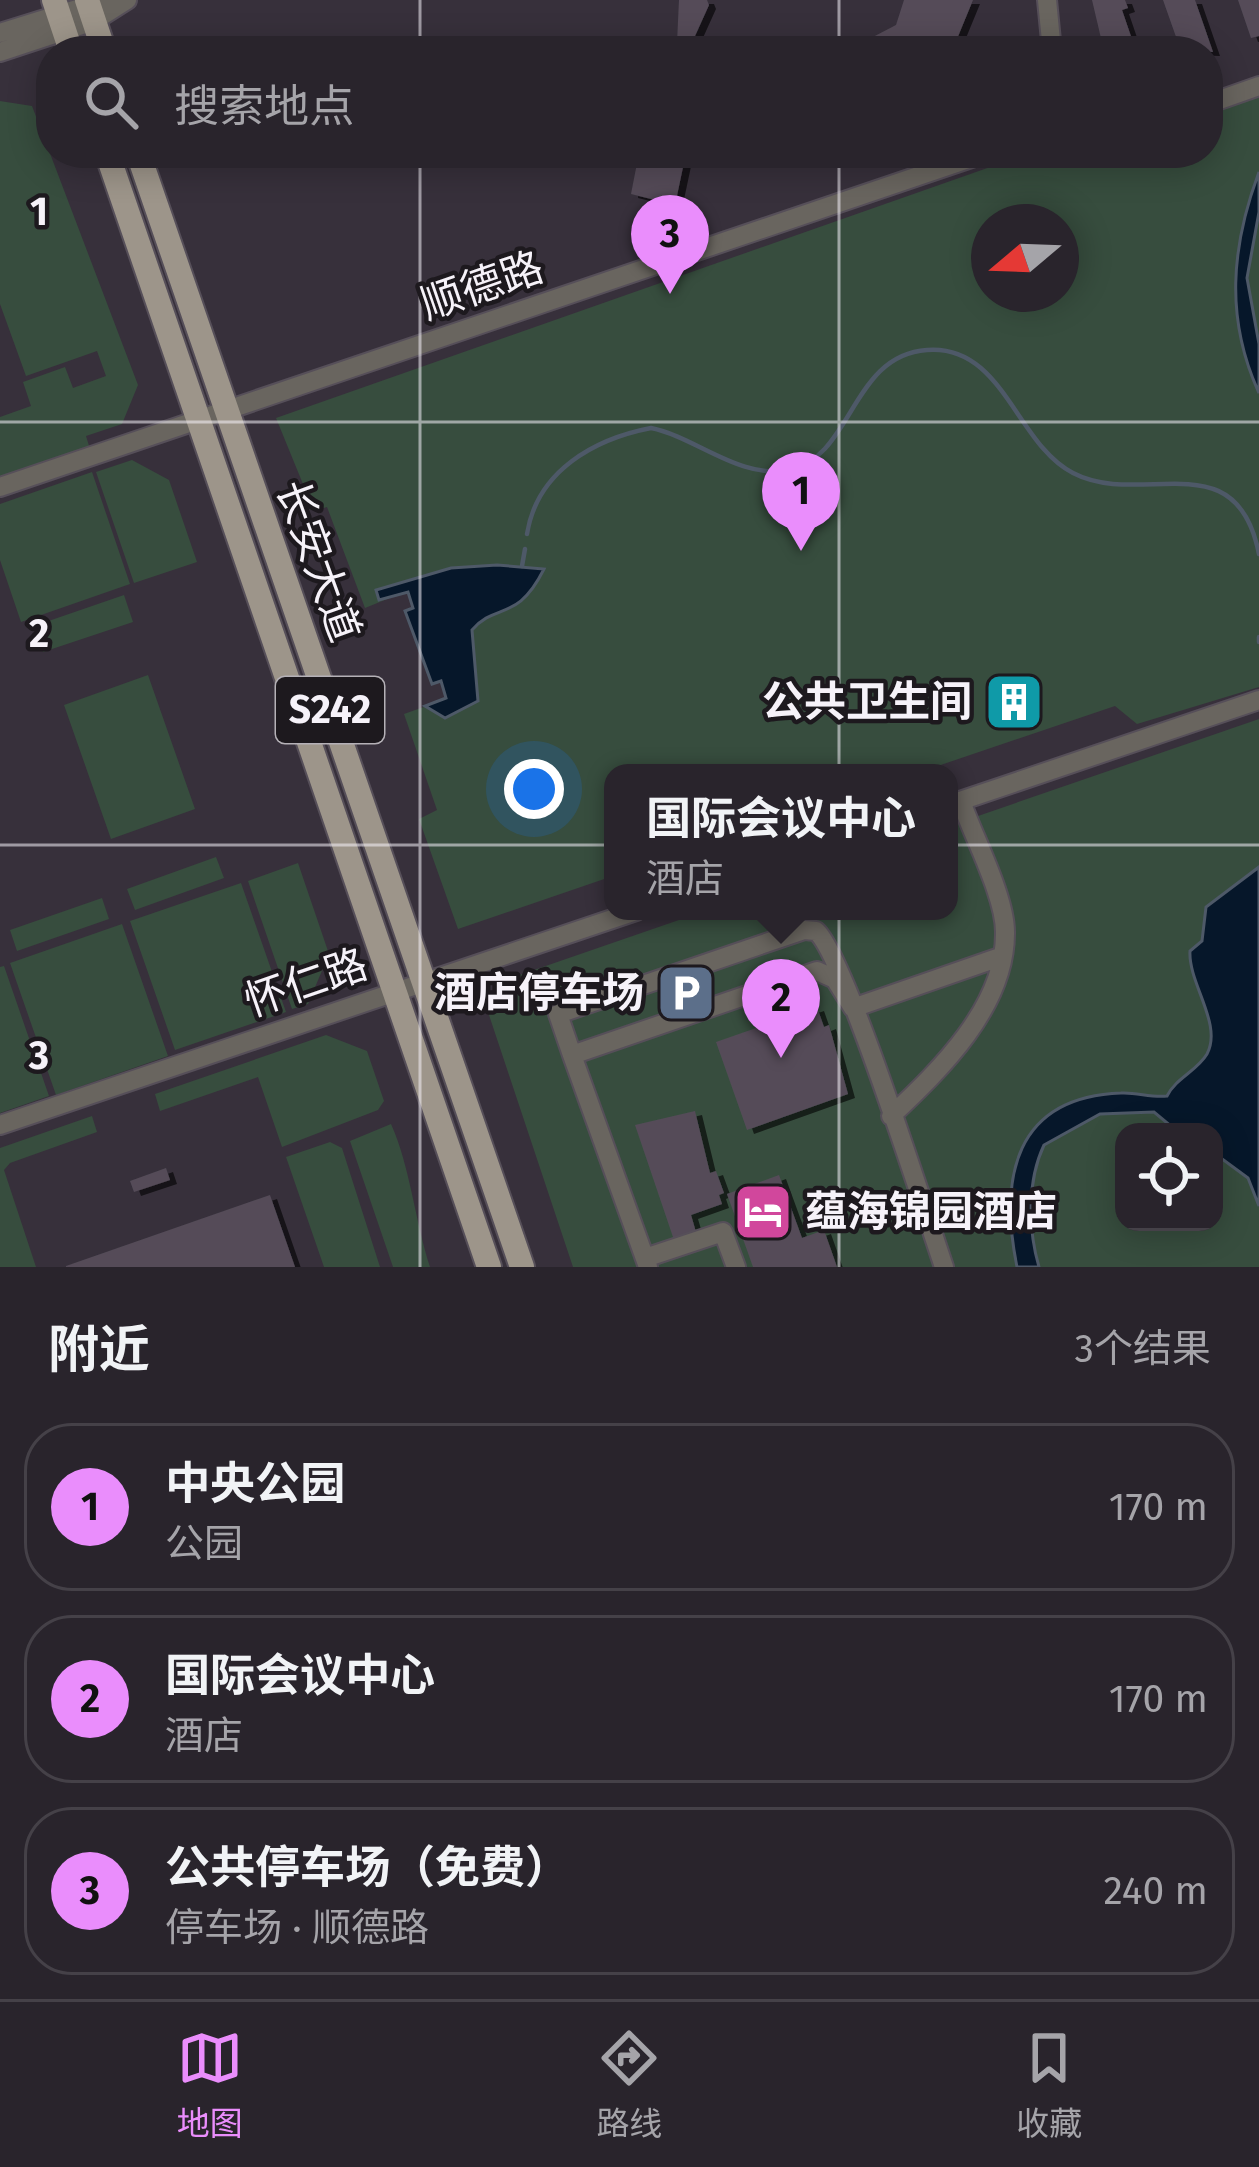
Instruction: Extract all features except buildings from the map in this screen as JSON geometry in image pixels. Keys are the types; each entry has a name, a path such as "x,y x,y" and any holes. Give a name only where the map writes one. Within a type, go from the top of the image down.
{"main road":[{"path":"94,6 101,36"},
{"name":"长安大道","path":"111,168 489,1267"},
{"name":"长安大道","path":"143,168 522,1267"}],"street":[{"path":"0,52 94,6 127,0"},
{"path":"1047,0 1051,36"},
{"path":"0,34 62,24"},
{"path":"1223,99 1259,86"},
{"name":"顺德路","path":"0,488 942,168"},
{"path":"958,802 1259,700"},
{"path":"891,1116 952,1055 987,995 1000,956 1003,916 958,810"},
{"name":"怀仁路","path":"0,1125 609,920"},
{"path":"736,1267 723,1232 646,1263 558,1014 804,930 817,931 830,945 944,1267"},
{"path":"853,1008 1000,956"},
{"path":"572,1055 817,971 835,979 853,1008"}],"green space":[{"path":"1259,94 1259,687 1137,724 1115,706 944,764 604,764 604,879 458,929 419,819 437,810 404,714 446,699 441,682 432,684 405,611 413,608 407,591 365,608 327,507 314,511 276,418 987,168 1223,168 1223,106"},
{"path":"0,101 32,106 36,168 56,168 138,385 122,424 86,436 90,449 0,477 0,417 31,406 23,382 65,367 73,388 106,376 97,351 26,376 0,304"},
{"path":"132,460 169,480 197,562 134,583 96,472"},
{"path":"92,472 130,584 21,622 0,560 0,504"},
{"path":"124,595 133,622 43,652 34,626"},
{"path":"148,675 195,809 111,839 64,705"},
{"path":"1259,719 1259,1267 573,1267 489,1015 502,981 679,920 958,920 958,823"},
{"path":"216,857 224,878 135,910 127,889"},
{"path":"298,863 329,954 308,1004 292,1009 248,881"},
{"path":"241,883 286,1012 175,1050 130,921"},
{"path":"102,898 109,919 17,951 10,930"},
{"path":"122,924 168,1056 56,1095 10,963"},
{"path":"4,966 49,1096 0,1113 0,967"},
{"path":"326,1035 367,1051 384,1101 378,1110 282,1147 258,1077 160,1111 155,1094"},
{"path":"92,1116 97,1132 10,1163 4,1170 36,1267 0,1267 0,1148"},
{"path":"391,1124 430,1267 393,1267 350,1141"},
{"path":"330,1142 342,1148 380,1267 324,1267 286,1157"}],"water":[{"path":"1259,172 1259,212 1247,278 1259,344 1259,393 1241,338 1236,283 1242,228"},
{"path":"451,568 544,569 516,605 472,630 478,701 445,718 425,706 446,698 441,681 432,684 405,611 413,608 408,592 379,600 376,590"},
{"path":"1259,867 1259,1206 1248,1178 1223,1160 1223,1123 1167,1123 1154,1112 1100,1114 1044,1145 1034,1174 1031,1205 1039,1267 1017,1267 1011,1203 1014,1174 1036,1126 1057,1109 1085,1098 1121,1093 1167,1096 1207,1054 1211,1030 1190,951 1202,941 1206,907"}],"waterway":[{"path":"527,534 533,512 556,476 589,450 630,433 651,428 753,469 789,470 810,461 827,446 882,369 902,356 927,350 953,352 974,363 992,379 1053,459 1073,473 1128,485 1208,487 1230,498 1247,519 1259,554"},
{"path":"522,566 525,549"},
{"path":"1259,637 1259,642"}],"place":[{"name":"公共停车场（免费）","path":"670,294"},
{"name":"中央公园","path":"801,551"},
{"name":"公共卫生间","path":"1014,702"},
{"name":"酒店停车场","path":"686,993"},
{"name":"国际会议中心","path":"781,1058"},
{"name":"蕴海锦园酒店","path":"763,1212"}]}
